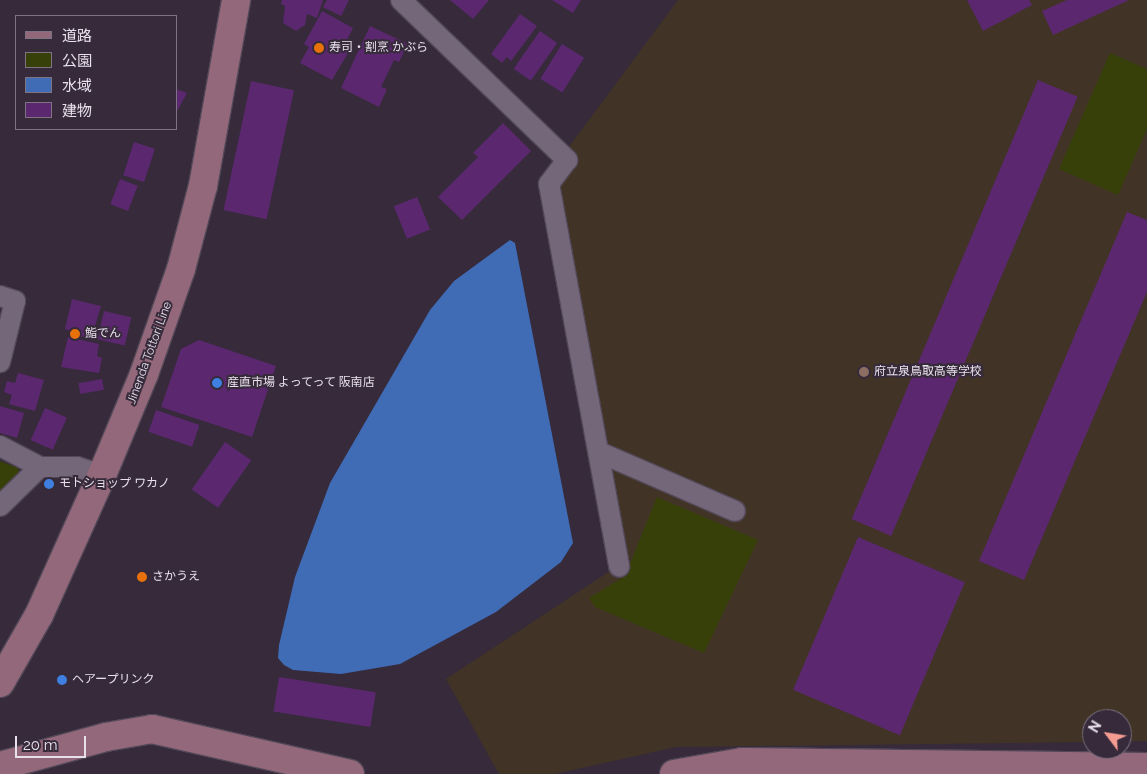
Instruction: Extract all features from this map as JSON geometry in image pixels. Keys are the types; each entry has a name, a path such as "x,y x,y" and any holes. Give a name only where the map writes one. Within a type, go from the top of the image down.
{"street":[{"name":"Jinenda Tottori Line","path":"0,684 39,615 102,475 144,374 181,269 203,186 236,0"},
{"path":"401,0 567,160 549,184 601,453 619,567"},
{"path":"0,296 15,301 0,362"},
{"path":"0,446 40,467 77,467 102,475"},
{"path":"601,453 735,512"},
{"path":"0,506 40,467"},
{"path":"0,766 106,737 152,729 350,774"},
{"path":"674,774 742,762 821,768 967,770 1104,770 1147,766"}],"shaded area":[{"name":"府立泉鳥取高等学校","path":"678,0 1147,0 1147,741 1132,741 1132,709 1082,709 1082,742 676,747 555,774 499,774 446,679 619,565 545,179"}],"green space":[{"path":"1110,53 1147,69 1147,129 1118,195 1059,169"},
{"path":"0,461 18,468 20,476 0,494"},
{"path":"657,497 758,540 704,653 595,607 589,598 625,576"}],"water":[{"path":"510,240 515,243 573,543 561,562 496,612 400,664 341,674 293,670 284,665 278,658 279,645 295,577 330,483 430,310 454,281"}],"building":[{"path":"282,0 323,0 317,18 307,14 305,25 296,31 283,23 285,6 281,4"},
{"path":"327,0 349,0 341,16 323,7"},
{"path":"450,0 489,0 473,19"},
{"path":"552,0 581,0 573,13"},
{"path":"967,0 1029,0 1032,5 983,31"},
{"path":"1067,0 1129,0 1053,35 1042,11"},
{"path":"322,11 353,28 347,40 354,43 332,80 300,63 309,47 304,44"},
{"path":"520,14 537,26 511,61 507,57 502,63 491,54"},
{"path":"370,26 408,44 399,62 394,60 381,87 387,89 379,107 341,88"},
{"path":"540,31 557,43 531,81 514,69"},
{"path":"562,44 584,58 562,93 540,79"},
{"path":"1038,80 1078,97 891,536 852,519"},
{"path":"251,81 294,90 267,219 224,210"},
{"path":"178,90 187,93 178,109"},
{"path":"503,123 531,151 462,220 438,197 478,157 473,153"},
{"path":"134,142 155,149 144,182 123,175"},
{"path":"120,179 138,186 128,211 110,204"},
{"path":"417,197 430,229 407,239 394,206"},
{"path":"1127,212 1147,220 1147,292 1024,580 979,561"},
{"path":"72,299 101,306 91,339 70,334 71,331 65,329"},
{"path":"104,311 131,317 125,346 97,339"},
{"path":"68,337 99,344 97,356 102,358 99,373 61,367"},
{"path":"199,340 276,366 252,437 161,407 181,349"},
{"path":"18,373 44,380 35,411 9,404 12,395 4,392 7,381 15,383"},
{"path":"102,379 104,390 80,394 78,383"},
{"path":"0,406 24,413 17,438 0,433"},
{"path":"45,408 67,418 53,450 31,440"},
{"path":"156,410 199,425 192,447 149,432"},
{"path":"225,442 251,460 218,508 192,490"},
{"path":"858,537 965,582 900,735 793,690"},
{"path":"279,677 376,692 370,727 274,712"}],"place":[{"name":"寿司・割烹 かぶら","path":"319,48"},
{"name":"鮨でん","path":"75,334"},
{"name":"府立泉鳥取高等学校","path":"864,372"},
{"name":"産直市場 よってって 阪南店","path":"217,383"},
{"name":"モトショップ ワカノ","path":"49,484"},
{"name":"さかうえ","path":"142,577"},
{"name":"ヘアープリンク","path":"62,680"}]}
